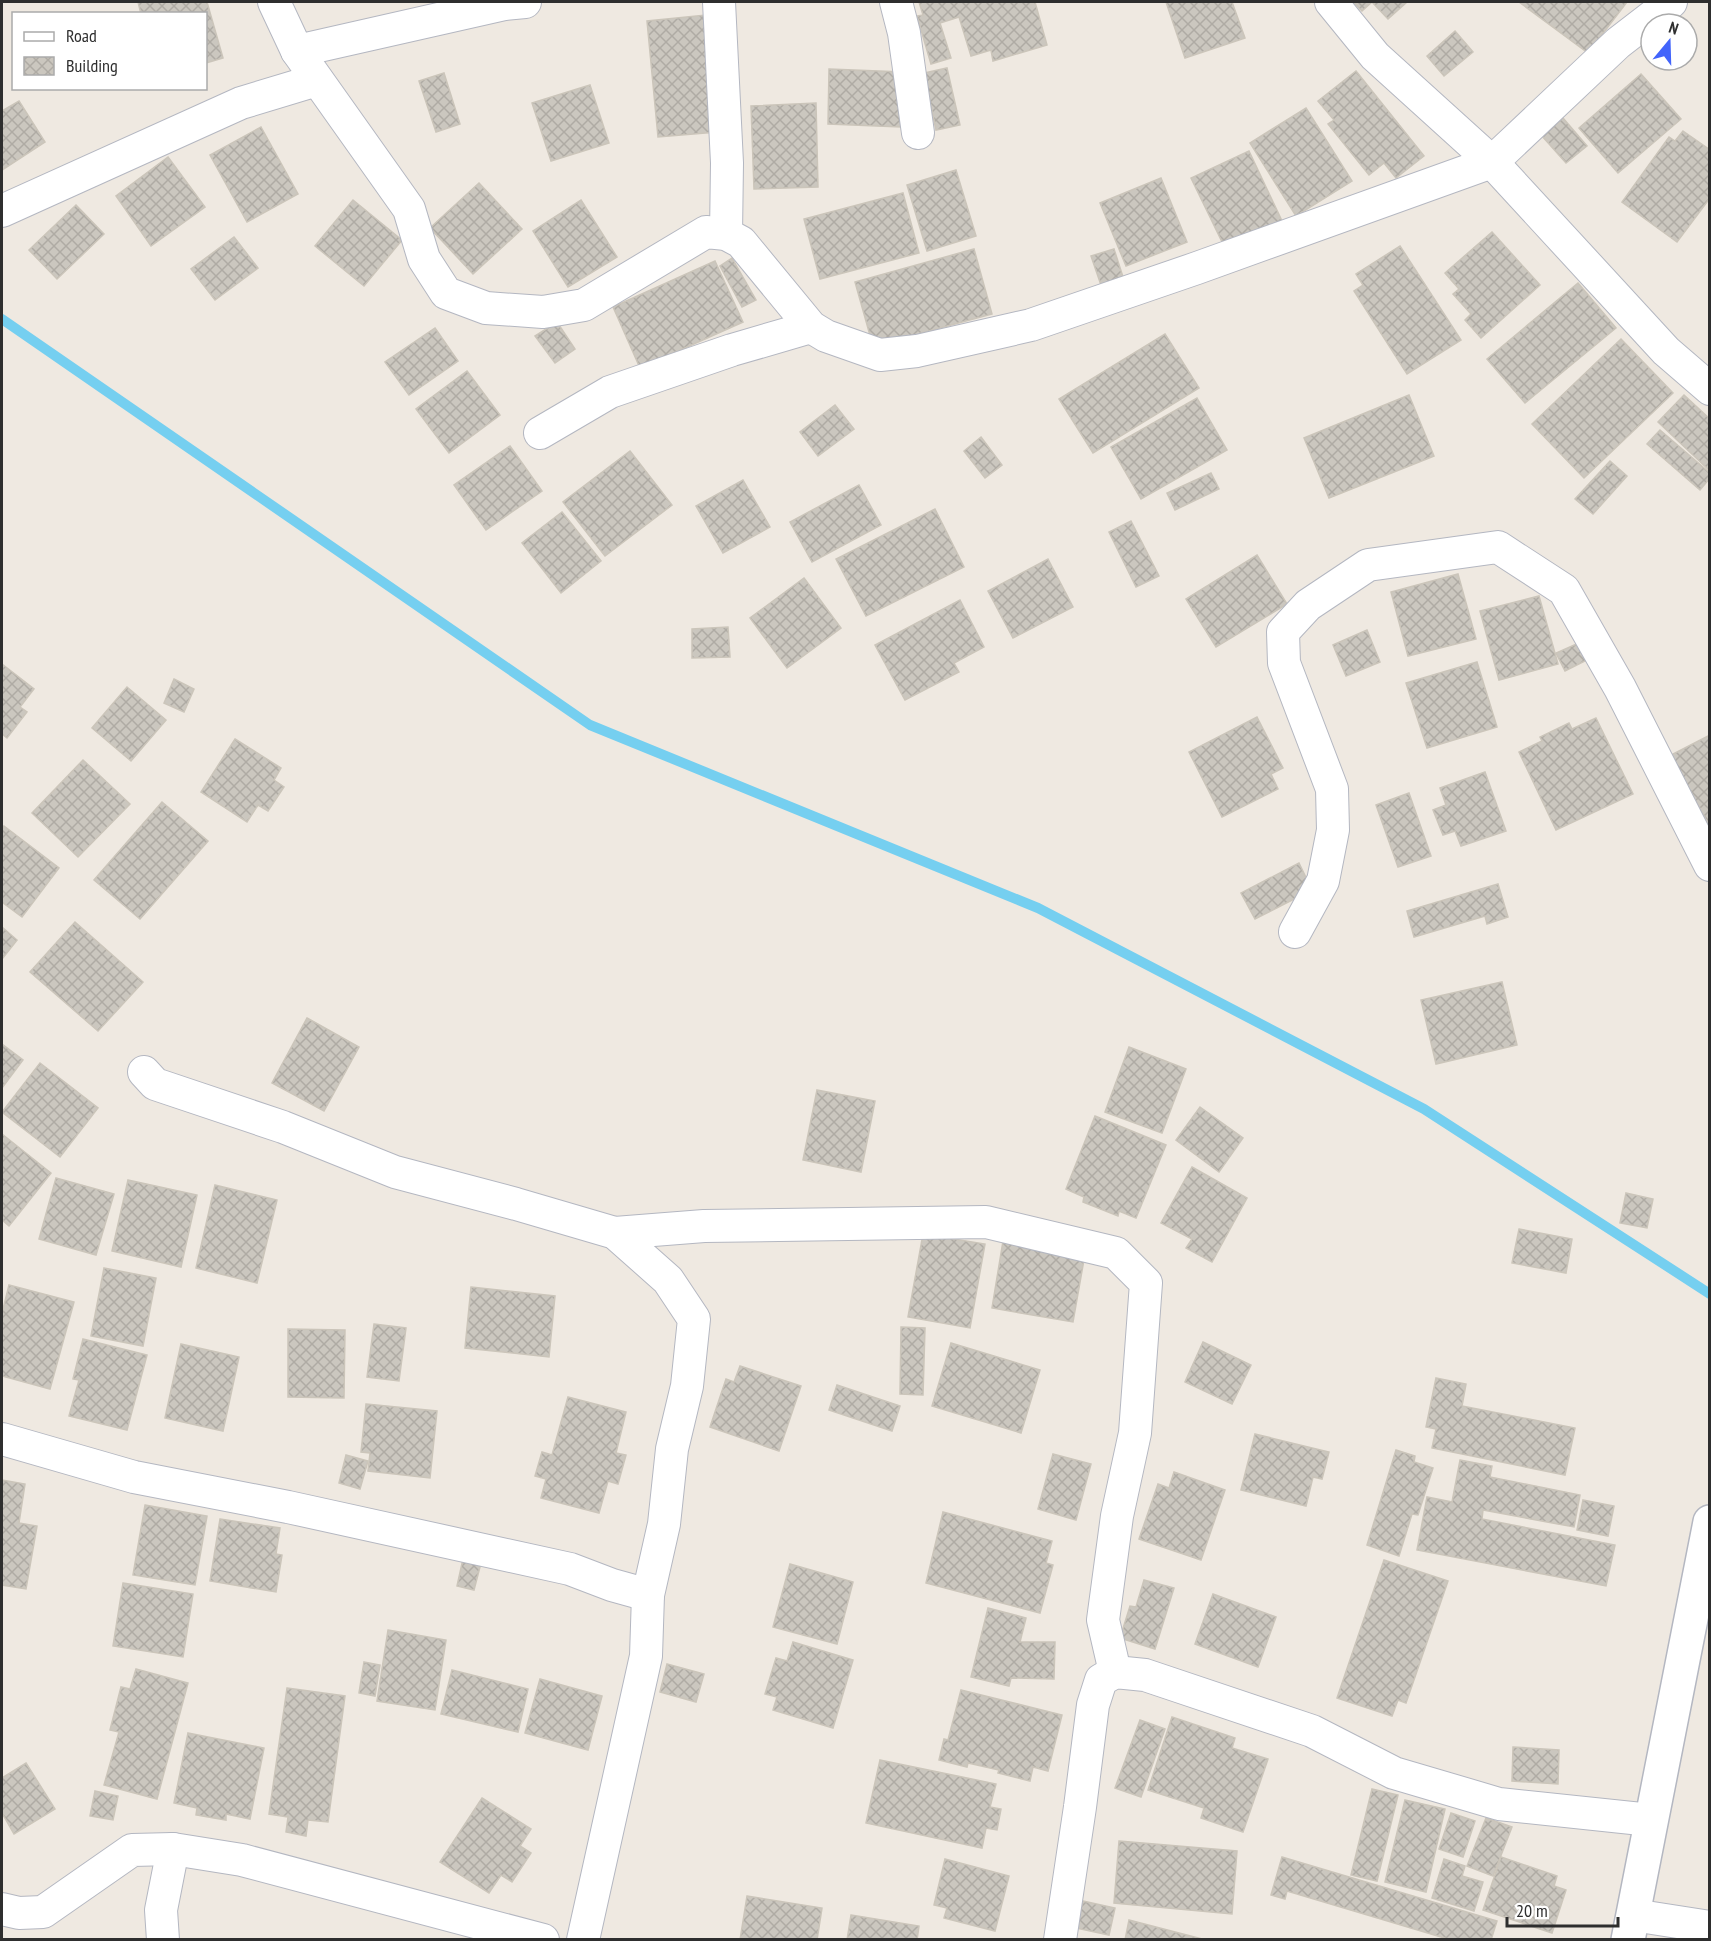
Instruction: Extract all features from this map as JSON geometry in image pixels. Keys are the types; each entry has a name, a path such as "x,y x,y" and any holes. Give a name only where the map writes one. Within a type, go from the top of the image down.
{"main road":[{"path":"1630,1927 1710,1521"}],"street":[{"path":"274,2 297,51 409,209 424,259 446,293 486,308 543,312 584,305 706,232 726,234 741,242 811,327 826,336 880,355 916,351 1031,326 1492,162 1618,43 1671,2"},
{"path":"297,51 505,4 525,2"},
{"path":"719,2 727,163 726,234"},
{"path":"896,2 904,33 918,133"},
{"path":"1330,2 1375,56 1492,162 1666,351 1710,389"},
{"path":"2,212 241,103 317,80"},
{"path":"540,433 610,392 732,350 811,327"},
{"path":"1295,932 1323,881 1333,830 1332,789 1284,663 1283,632 1308,605 1368,564 1498,547 1564,590 1620,688 1710,865"},
{"path":"144,1072 155,1084 283,1127 394,1172 615,1233 704,1226 986,1222 1116,1253 1146,1283 1135,1432 1117,1516 1103,1620 1114,1672"},
{"path":"583,1940 646,1656 648,1595 664,1524 672,1449 687,1386 694,1319 668,1280 615,1233"},
{"path":"2,1439 134,1478 288,1507 570,1569 612,1585 648,1595"},
{"path":"1060,1940 1093,1705 1101,1680 1114,1672 1145,1675 1312,1731 1394,1773 1499,1804 1652,1820"},
{"path":"163,1940 161,1910 173,1849"},
{"path":"2,1909 19,1913 43,1912 132,1850 173,1849 242,1860 543,1940"},
{"path":"1630,1927 1710,1927"}],"building":[{"path":"138,2 207,2 223,58 207,63 207,12 140,12"},
{"path":"919,2 1035,2 1047,45 993,61 991,50 971,56 959,17 940,23 951,58 931,64 917,16 923,15"},
{"path":"1166,2 1232,2 1245,38 1185,58"},
{"path":"1353,2 1372,2 1362,11"},
{"path":"1372,2 1407,2 1388,19"},
{"path":"1519,2 1627,2 1588,53"},
{"path":"706,15 717,132 658,137 647,21"},
{"path":"1455,31 1473,52 1444,76 1427,56"},
{"path":"947,68 960,125 936,130 924,73"},
{"path":"829,69 903,72 901,127 828,124"},
{"path":"1356,71 1424,156 1396,178 1384,163 1369,175 1328,124 1334,120 1318,101"},
{"path":"444,73 460,124 436,132 419,81"},
{"path":"1641,74 1681,119 1618,173 1579,128"},
{"path":"590,85 609,143 551,161 532,103"},
{"path":"19,101 45,142 2,170 2,111"},
{"path":"816,103 818,187 754,189 751,106"},
{"path":"1306,108 1352,181 1296,216 1250,143"},
{"path":"1563,118 1587,146 1566,163 1542,136"},
{"path":"261,127 298,194 247,222 210,155"},
{"path":"1683,131 1710,150 1710,198 1677,242 1622,202 1669,137 1675,141"},
{"path":"1249,151 1282,221 1225,248 1191,178"},
{"path":"168,157 205,207 151,246 116,196"},
{"path":"956,170 976,236 927,251 907,185"},
{"path":"1161,178 1187,242 1126,266 1100,203"},
{"path":"479,183 522,229 473,274 430,228"},
{"path":"903,193 919,253 820,279 804,219"},
{"path":"353,200 402,240 364,286 315,246"},
{"path":"581,200 617,257 568,287 533,231"},
{"path":"76,205 104,234 57,279 29,250"},
{"path":"1492,232 1540,285 1481,338 1465,320 1471,314 1453,294 1459,289 1445,273"},
{"path":"234,237 258,268 215,300 191,269"},
{"path":"1400,246 1461,340 1407,374 1354,291 1363,285 1356,274"},
{"path":"974,249 992,314 873,346 855,282"},
{"path":"1114,249 1124,280 1102,288 1091,256"},
{"path":"732,258 756,300 742,307 720,266"},
{"path":"715,261 743,322 640,368 613,307"},
{"path":"1578,283 1616,328 1525,403 1487,359"},
{"path":"557,322 575,349 555,363 535,336"},
{"path":"435,328 458,361 409,395 385,362"},
{"path":"1165,334 1199,388 1093,453 1059,399"},
{"path":"1621,339 1673,393 1584,478 1532,424"},
{"path":"467,371 500,415 449,453 416,409"},
{"path":"1409,395 1434,456 1329,498 1304,438"},
{"path":"1684,395 1710,419 1710,471 1658,422"},
{"path":"1197,398 1227,450 1141,499 1111,447"},
{"path":"835,405 854,429 818,456 800,432"},
{"path":"1660,430 1710,473 1710,478 1700,490 1647,444"},
{"path":"981,437 1002,465 985,478 964,451"},
{"path":"510,446 542,491 486,530 454,485"},
{"path":"630,451 672,505 605,556 563,502"},
{"path":"1610,461 1627,476 1593,514 1575,499"},
{"path":"1211,473 1219,489 1175,510 1167,493"},
{"path":"743,480 770,527 723,553 696,506"},
{"path":"859,485 881,525 812,562 790,522"},
{"path":"935,509 964,567 866,616 836,559"},
{"path":"562,512 601,561 561,593 522,543"},
{"path":"1131,521 1159,576 1136,587 1109,532"},
{"path":"1257,555 1287,604 1216,647 1186,599"},
{"path":"1048,559 1073,607 1013,638 988,591"},
{"path":"1458,574 1476,639 1408,656 1391,592"},
{"path":"804,578 841,628 787,668 750,618"},
{"path":"1539,596 1558,664 1499,680 1480,611"},
{"path":"960,600 984,647 954,663 959,672 905,700 875,645"},
{"path":"728,627 730,657 692,658 692,629"},
{"path":"1367,630 1380,662 1346,676 1333,645"},
{"path":"1581,642 1589,659 1565,671 1556,653"},
{"path":"1477,662 1497,727 1427,748 1406,683"},
{"path":"2,664 34,689 20,707 27,712 7,738 2,734"},
{"path":"174,679 194,689 184,712 164,703"},
{"path":"127,687 166,720 131,761 92,728"},
{"path":"1257,717 1283,768 1271,774 1278,789 1222,817 1189,752"},
{"path":"1596,718 1633,794 1556,830 1519,752 1542,741 1540,737 1569,723 1572,729"},
{"path":"1710,735 1710,825 1709,825 1671,755"},
{"path":"235,739 281,768 274,780 284,787 268,811 258,805 247,822 201,792"},
{"path":"83,760 130,804 78,857 32,813"},
{"path":"1485,772 1506,831 1461,846 1455,831 1443,835 1433,810 1446,805 1440,788"},
{"path":"1409,793 1431,856 1398,867 1376,805"},
{"path":"162,802 208,841 140,919 94,880"},
{"path":"4,826 59,868 22,917 2,902 2,830"},
{"path":"1299,863 1312,890 1255,919 1241,893"},
{"path":"1498,884 1508,917 1487,924 1485,916 1414,937 1407,911"},
{"path":"75,922 143,982 98,1031 30,972"},
{"path":"2,927 17,940 2,959"},
{"path":"1502,982 1517,1045 1436,1064 1421,1000"},
{"path":"307,1018 359,1047 324,1111 272,1083"},
{"path":"2,1044 23,1060 2,1088"},
{"path":"1129,1047 1186,1069 1162,1133 1105,1112"},
{"path":"40,1063 98,1108 60,1157 2,1112"},
{"path":"817,1090 875,1101 861,1172 803,1160"},
{"path":"1200,1107 1243,1138 1219,1172 1176,1140"},
{"path":"1095,1116 1166,1145 1136,1218 1119,1211 1118,1216 1083,1202 1084,1197 1066,1189"},
{"path":"2,1134 51,1173 9,1226 2,1220"},
{"path":"1192,1167 1247,1198 1212,1262 1186,1248 1192,1239 1161,1223"},
{"path":"56,1178 114,1194 96,1255 39,1239"},
{"path":"128,1180 197,1195 181,1267 112,1251"},
{"path":"215,1185 277,1200 257,1283 196,1268"},
{"path":"1626,1193 1653,1199 1647,1228 1620,1223"},
{"path":"1519,1229 1572,1239 1566,1273 1512,1263"},
{"path":"923,1234 985,1244 970,1328 908,1317"},
{"path":"1003,1241 1085,1254 1073,1322 992,1308"},
{"path":"104,1268 156,1278 143,1346 91,1336"},
{"path":"9,1285 74,1302 50,1389 2,1376 2,1313"},
{"path":"471,1287 555,1296 549,1357 465,1348"},
{"path":"374,1324 406,1328 399,1381 367,1377"},
{"path":"901,1327 925,1328 923,1395 900,1394"},
{"path":"288,1329 345,1330 344,1398 288,1397"},
{"path":"83,1339 147,1355 127,1430 69,1416 79,1380 73,1379"},
{"path":"1203,1342 1251,1365 1232,1404 1185,1382"},
{"path":"951,1343 1040,1370 1021,1433 932,1406"},
{"path":"181,1344 239,1357 223,1431 165,1418"},
{"path":"740,1366 801,1386 779,1451 710,1427 726,1379 734,1382"},
{"path":"1436,1378 1466,1384 1462,1406 1575,1428 1565,1475 1432,1448 1436,1429 1426,1427"},
{"path":"837,1385 900,1406 892,1431 829,1410"},
{"path":"568,1397 626,1412 616,1453 626,1455 618,1484 608,1481 599,1513 541,1498 546,1479 535,1476 542,1452 552,1455"},
{"path":"366,1404 437,1411 430,1478 368,1471 370,1453 361,1452"},
{"path":"1255,1434 1329,1452 1322,1479 1313,1477 1306,1506 1241,1490"},
{"path":"1396,1450 1415,1456 1414,1462 1433,1468 1418,1515 1412,1514 1399,1556 1367,1545"},
{"path":"1053,1454 1091,1464 1076,1520 1038,1509"},
{"path":"346,1455 368,1461 360,1489 339,1483"},
{"path":"1460,1460 1492,1466 1490,1477 1580,1495 1574,1527 1483,1510 1482,1519 1615,1545 1606,1586 1417,1550 1427,1497 1452,1502"},
{"path":"1174,1472 1225,1490 1201,1560 1139,1539 1158,1484 1169,1488"},
{"path":"2,1480 25,1484 19,1523 37,1526 26,1589 2,1585"},
{"path":"1583,1500 1614,1506 1608,1536 1577,1530"},
{"path":"145,1505 207,1516 195,1585 133,1575"},
{"path":"943,1512 1052,1541 1046,1563 1053,1565 1040,1613 926,1583"},
{"path":"220,1519 280,1528 276,1554 282,1555 276,1592 210,1581"},
{"path":"463,1559 481,1563 474,1590 457,1586"},
{"path":"1384,1560 1448,1581 1406,1703 1398,1700 1392,1716 1337,1698"},
{"path":"790,1564 853,1582 837,1644 773,1627"},
{"path":"1144,1580 1174,1588 1155,1649 1120,1638 1130,1606 1136,1607"},
{"path":"123,1583 193,1594 183,1657 113,1646"},
{"path":"1213,1594 1276,1617 1258,1667 1195,1644"},
{"path":"988,1608 1026,1618 1020,1642 1055,1642 1054,1679 1011,1678 1009,1686 971,1677"},
{"path":"388,1630 446,1640 435,1710 377,1701"},
{"path":"793,1642 853,1660 833,1728 773,1710 777,1697 765,1694 776,1658 787,1661"},
{"path":"364,1662 380,1665 375,1696 359,1693"},
{"path":"667,1664 704,1674 696,1702 660,1692"},
{"path":"136,1669 188,1683 157,1799 104,1785 119,1732 110,1730 121,1687 130,1689"},
{"path":"452,1670 528,1689 518,1732 441,1714"},
{"path":"540,1679 602,1696 588,1750 525,1733"},
{"path":"287,1688 345,1696 328,1822 308,1820 306,1836 286,1832 288,1817 269,1814"},
{"path":"961,1690 1062,1715 1048,1771 1033,1767 1030,1781 998,1773 999,1770 968,1763 967,1767 939,1760 944,1739 948,1740"},
{"path":"1172,1717 1235,1738 1232,1748 1268,1759 1243,1832 1201,1818 1204,1808 1148,1790"},
{"path":"1140,1720 1165,1729 1141,1797 1115,1788"},
{"path":"188,1733 264,1748 250,1819 226,1814 226,1820 196,1815 197,1808 174,1803"},
{"path":"1513,1747 1559,1750 1558,1784 1512,1781"},
{"path":"880,1760 996,1784 990,1807 1001,1809 997,1830 986,1828 982,1848 866,1823"},
{"path":"26,1763 55,1809 14,1834 2,1813 2,1778"},
{"path":"1372,1789 1398,1795 1377,1881 1351,1875"},
{"path":"95,1791 118,1796 113,1820 90,1816"},
{"path":"482,1798 531,1829 520,1846 531,1853 512,1882 501,1875 489,1893 440,1862"},
{"path":"1405,1800 1445,1809 1426,1892 1385,1882"},
{"path":"1451,1813 1475,1821 1463,1857 1439,1849"},
{"path":"1486,1818 1512,1827 1493,1876 1467,1866"},
{"path":"1119,1841 1237,1851 1232,1914 1114,1903"},
{"path":"1282,1857 1497,1921 1491,1940 1451,1940 1287,1891 1285,1899 1271,1895"},
{"path":"1501,1857 1557,1876 1554,1886 1566,1890 1552,1933 1483,1910"},
{"path":"945,1859 1009,1876 995,1931 944,1918 947,1908 934,1905"},
{"path":"1444,1859 1465,1866 1462,1876 1483,1882 1474,1911 1432,1898"},
{"path":"747,1896 822,1908 817,1940 740,1940"},
{"path":"1083,1901 1115,1908 1109,1935 1076,1928"},
{"path":"851,1915 919,1926 917,1940 847,1940"},
{"path":"1129,1920 1206,1940 1125,1940"}],"waterway":[{"path":"2,319 590,725 1038,908 1424,1109 1710,1294"}]}
